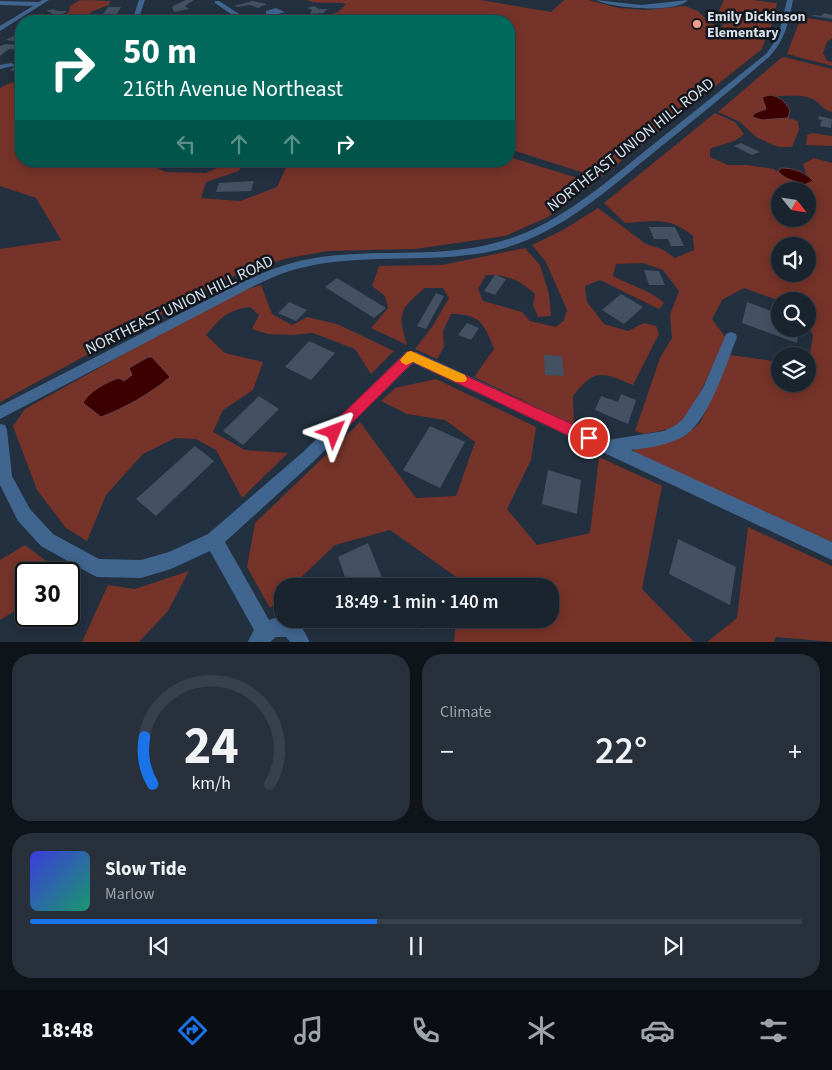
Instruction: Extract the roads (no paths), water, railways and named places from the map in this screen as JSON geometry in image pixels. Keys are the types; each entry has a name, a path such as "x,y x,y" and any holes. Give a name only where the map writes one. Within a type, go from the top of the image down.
{"street":[{"path":"137,15 142,0"},
{"path":"599,0 643,6 674,4 685,0"},
{"name":"NORTHEAST UNION HILL ROAD","path":"0,413 244,286 277,272 325,260 422,257 466,253 529,237 554,224 623,173 777,47 782,38 790,0"},
{"path":"210,2 219,1 239,15"},
{"path":"0,3 44,2"},
{"path":"22,15 44,2"},
{"path":"0,28 15,19"},
{"path":"0,67 11,66"},
{"path":"606,447 650,440 681,430 695,417 731,337"},
{"path":"0,430 4,478 24,515 47,540 98,568 141,569 172,560 214,540 308,457 411,356 832,551"},
{"path":"214,540 261,637 273,627 282,626 290,627 296,632 301,642"}],"place":[{"name":"Emily Dickinson Elementary","path":"697,24"}]}
